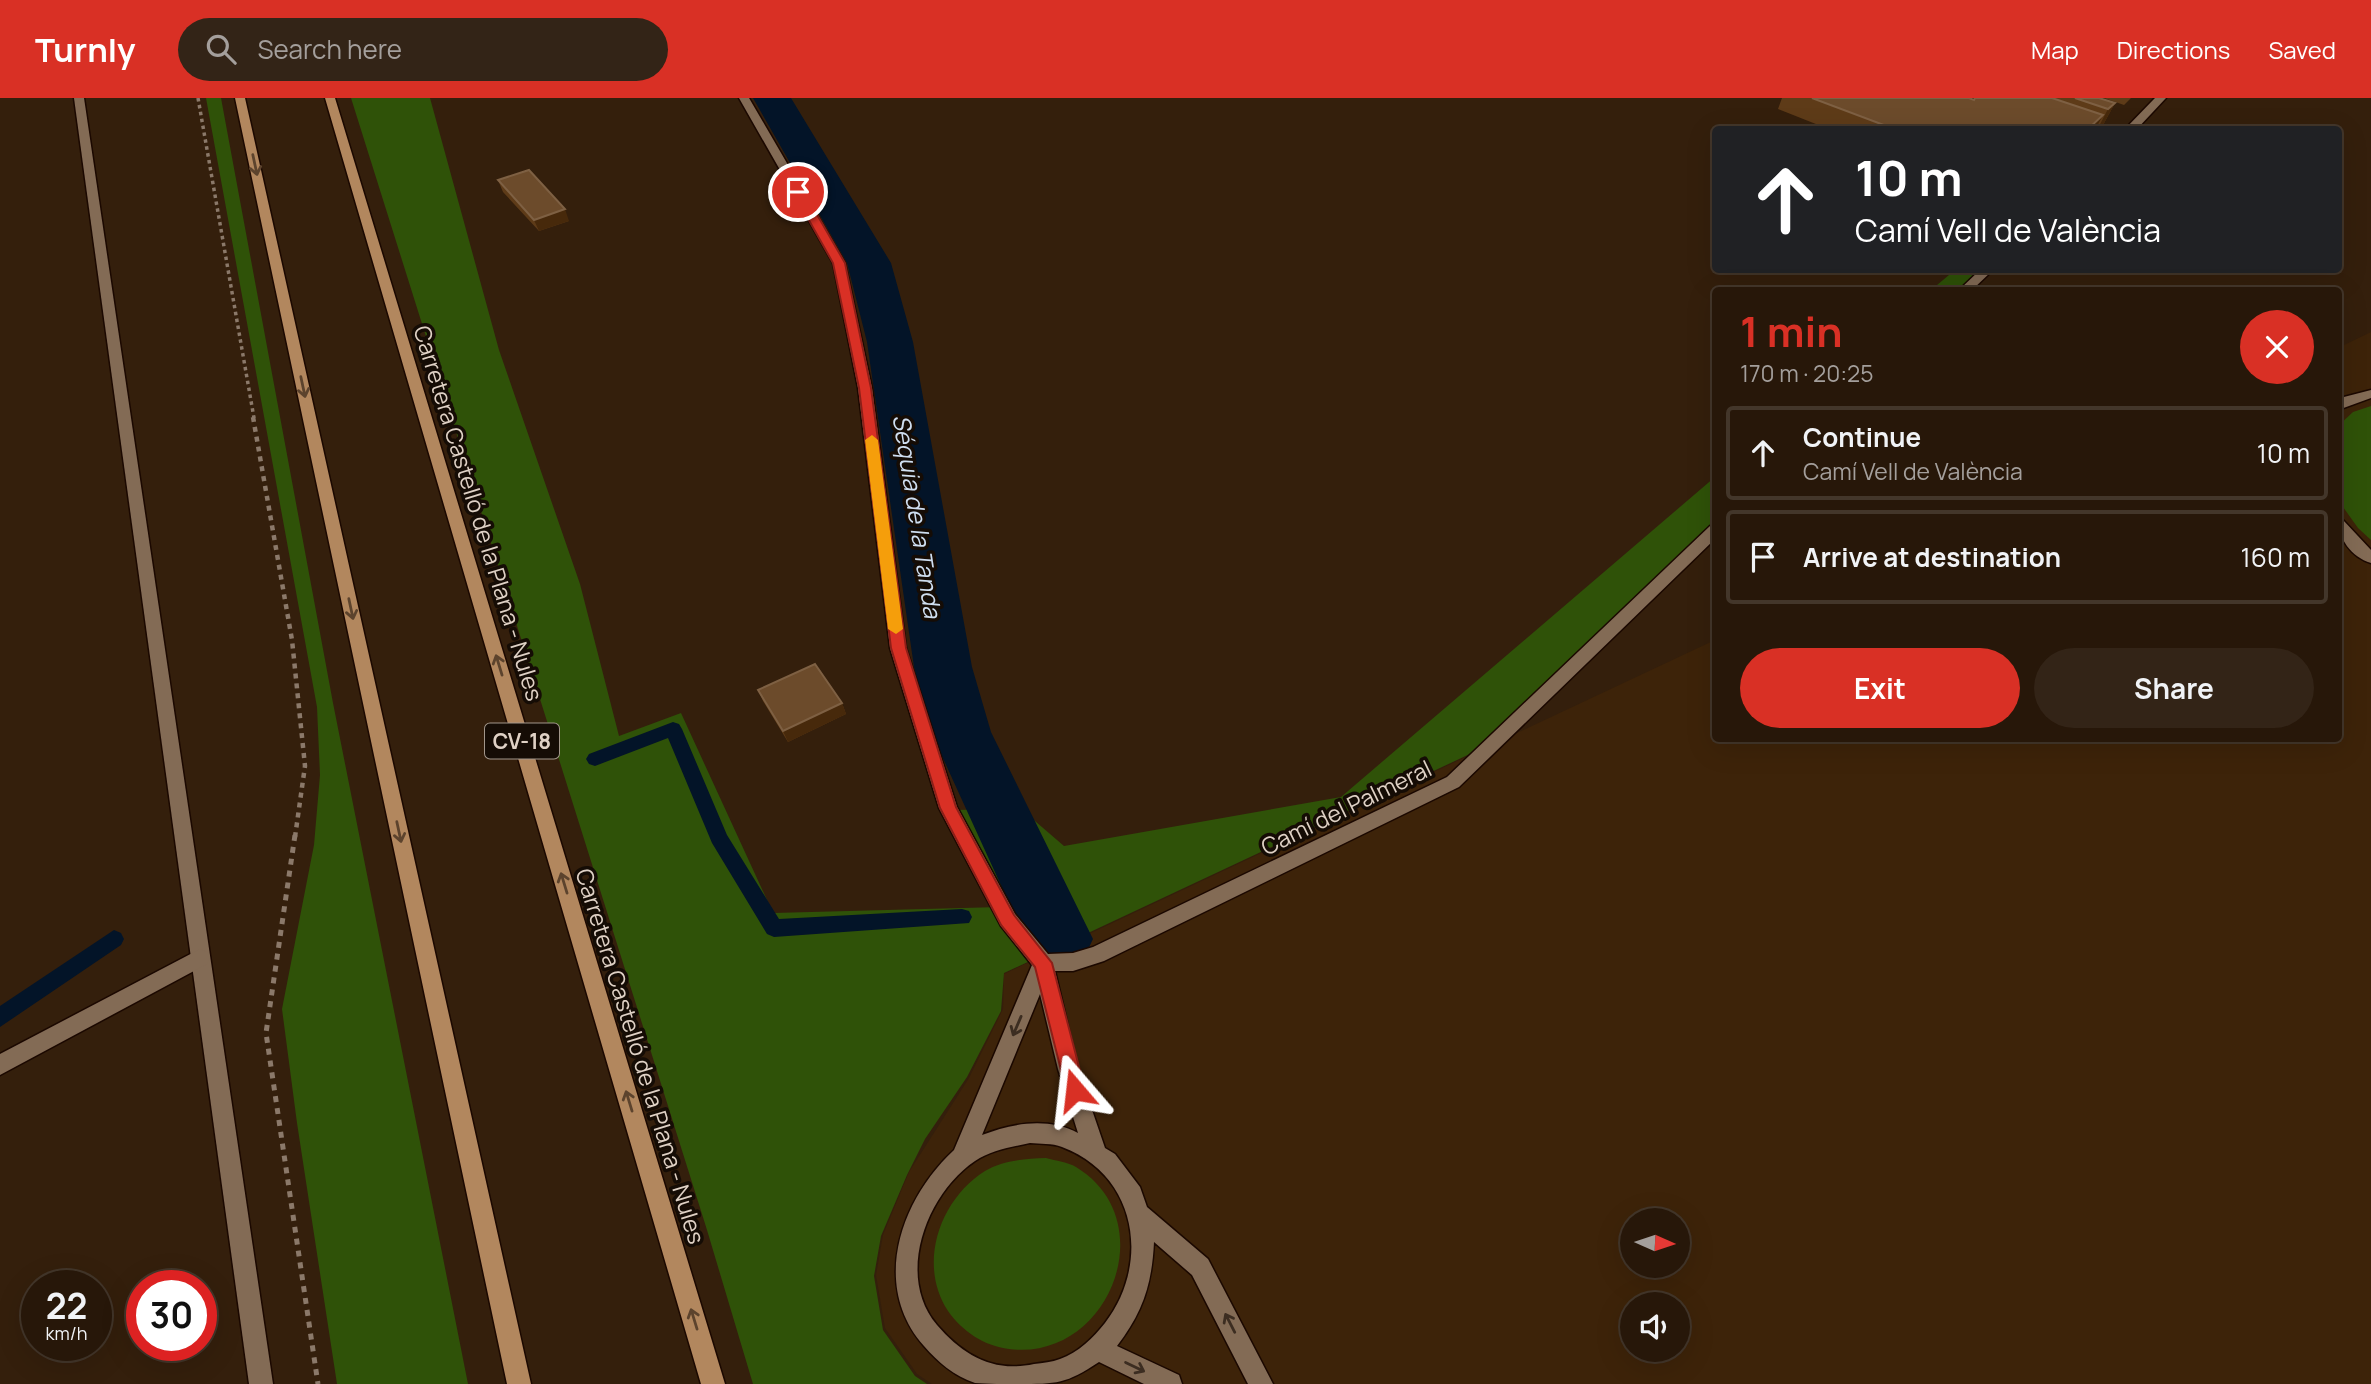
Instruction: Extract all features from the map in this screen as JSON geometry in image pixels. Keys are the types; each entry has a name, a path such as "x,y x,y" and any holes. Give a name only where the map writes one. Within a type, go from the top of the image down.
{"main road":[{"path":"240,98 519,1384"},
{"name":"Carretera Castelló de la Plana - Nules","path":"330,98 713,1384"}],"street":[{"path":"79,98 261,1384"},
{"path":"744,98 839,263 865,388 898,648 948,808 1008,920 1043,963 1068,1069 1096,1151"},
{"path":"2133,126 2161,98"},
{"path":"1968,287 1984,273"},
{"path":"2342,403 2371,394"},
{"path":"2342,529 2357,547 2371,558"},
{"name":"Camí del Palmeral","path":"1043,963 1073,962 1097,955 1453,782 1712,533"},
{"path":"0,1065 200,958"},
{"path":"962,1157 1043,963"},
{"path":"1030,1133 1064,1137 1096,1151 1124,1180 1142,1216 1146,1251 1139,1286 1124,1321 1099,1350 1070,1368 1040,1379 998,1380 960,1365 929,1338 910,1302 906,1261 913,1222 933,1186 962,1157 994,1140 1030,1133"},
{"path":"1142,1216 1200,1267 1261,1384"},
{"path":"1099,1350 1170,1384"}],"path":[{"path":"198,98 292,640 305,766 266,1033 318,1384"}],"shaded area":[{"path":"2371,332 2371,1384 932,1384 917,1374 885,1328 876,1275 883,1235 909,1172 969,1078 1003,1009 1004,974 1712,641 1712,742 2342,742 2342,346"}],"green space":[{"path":"206,98 221,98 333,703 468,1384 337,1384 282,1009 314,845 320,775 317,707"},
{"path":"351,98 430,98 499,350 580,584 619,736 681,713 773,913 1000,907 1030,961 1004,973 1001,1011 967,1077 925,1139 881,1236 874,1276 883,1330 915,1376 927,1384 753,1384"},
{"path":"1951,273 1981,273 1965,287 1935,287"},
{"path":"2371,406 2371,540 2358,528 2342,506 2342,422 2353,412"},
{"path":"1712,480 1712,531 1489,745 1039,956 951,810 1021,809 1064,846 1341,797"},
{"path":"1046,1158 1076,1167 1103,1191 1117,1220 1120,1252 1113,1283 1097,1311 1074,1334 1044,1347 1009,1349 991,1345 960,1325 948,1311 939,1293 934,1273 938,1234 945,1215 956,1198 969,1183 985,1171 1007,1162"}],"building":[{"path":"1812,98 2052,98 2103,115 2091,126 1886,126"},
{"path":"2075,98 2099,98 2115,103 2108,109"},
{"path":"529,170 565,209 534,220 498,180"},
{"path":"815,664 842,703 783,731 758,690"}],"waterway":[{"name":"Séquia de la Tanda","path":"772,98 869,263 890,342 943,667 961,732 1059,939"},
{"path":"595,759 673,729 719,838 774,928 962,917"},
{"path":"0,1018 114,939"}],"slow traffic":[{"path":"872,440 896,629"}],"route":[{"path":"798,192 839,263 865,388 898,648 948,808 1008,920 1043,963 1075,1090"}]}
